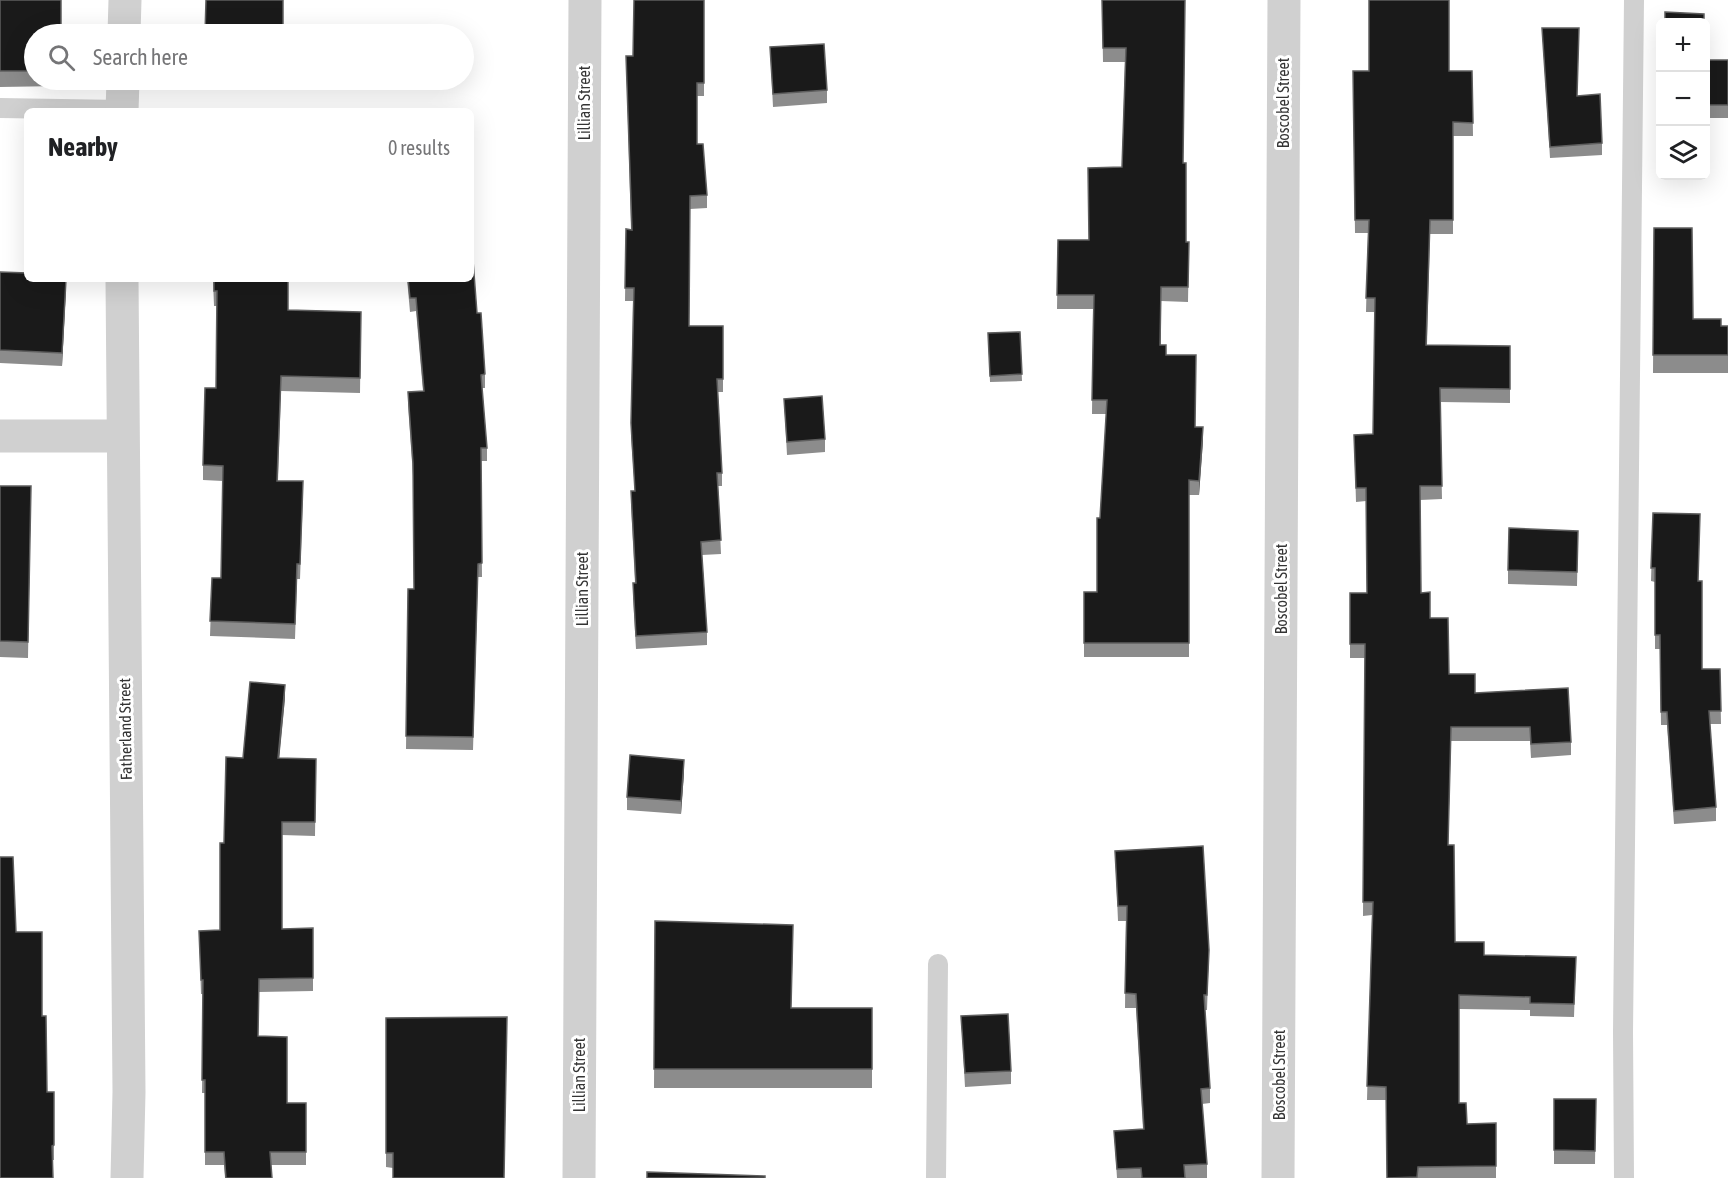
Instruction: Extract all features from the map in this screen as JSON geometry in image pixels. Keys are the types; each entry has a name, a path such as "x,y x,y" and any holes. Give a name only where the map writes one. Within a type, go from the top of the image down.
{"street":[{"path":"124,0 124,24"},
{"name":"Lillian Street","path":"579,1178 585,0"},
{"name":"Boscobel Street","path":"1278,1178 1284,0"},
{"name":"Fatherland Street","path":"122,282 129,1080 127,1178"},
{"path":"0,435 122,436"}],"lane":[{"path":"1624,1178 1623,1032 1634,0"},
{"path":"0,108 122,100"},
{"path":"936,1178 938,964"}],"building":[{"path":"0,0 61,0 61,24 24,24 24,71 0,71"},
{"path":"206,0 283,0 283,24 205,24"},
{"path":"634,0 704,0 704,83 697,83 697,144 703,144 707,195 690,196 689,326 723,326 723,379 717,379 722,473 717,473 721,540 701,542 707,632 636,636 633,583 636,583 631,491 635,491 631,423 634,288 625,288 626,229 632,230 626,56 633,56"},
{"path":"1102,0 1185,0 1183,163 1186,163 1188,287 1161,287 1160,345 1166,345 1166,355 1196,355 1195,427 1203,427 1199,481 1189,480 1189,643 1084,643 1084,592 1097,592 1097,518 1100,518 1107,400 1092,400 1094,295 1057,295 1058,240 1089,240 1088,168 1122,167 1126,48 1103,48"},
{"path":"1369,0 1449,0 1449,71 1472,71 1473,123 1453,122 1453,220 1430,220 1426,345 1510,346 1510,389 1440,388 1442,486 1420,486 1421,593 1430,592 1430,618 1448,618 1449,674 1475,674 1475,693 1568,688 1571,742 1531,744 1530,727 1451,727 1448,845 1454,845 1455,942 1484,942 1484,955 1576,957 1574,1004 1530,1003 1530,997 1459,995 1459,1103 1466,1103 1467,1124 1496,1123 1496,1166 1418,1167 1417,1177 1387,1178 1386,1087 1367,1086 1373,902 1363,902 1365,644 1350,644 1350,593 1367,593 1366,488 1356,488 1354,435 1373,434 1375,298 1366,298 1369,220 1355,220 1353,71 1369,71"},
{"path":"1665,12 1704,14 1704,18 1665,18"},
{"path":"1542,28 1579,28 1577,96 1600,94 1602,143 1550,147"},
{"path":"824,44 827,90 773,94 770,47"},
{"path":"1710,60 1728,60 1728,105 1710,105"},
{"path":"1654,228 1692,228 1693,319 1721,319 1721,326 1728,326 1728,355 1653,355"},
{"path":"0,272 24,273 24,282 66,282 62,353 0,350"},
{"path":"474,274 477,313 481,313 485,374 481,375 487,448 481,448 482,563 478,564 473,737 406,736 408,589 414,589 413,463 408,392 424,391 416,298 410,298 408,282 474,282"},
{"path":"214,282 288,282 288,310 361,312 360,378 281,376 277,481 303,481 295,624 210,621 212,578 221,578 223,466 203,465 205,388 216,388 217,291 214,291"},
{"path":"1020,332 1022,374 990,376 988,333"},
{"path":"822,396 825,439 787,442 784,399"},
{"path":"0,486 31,486 28,642 0,641"},
{"path":"1653,513 1700,514 1698,581 1702,581 1702,669 1720,669 1721,711 1709,711 1716,807 1674,811 1667,712 1661,712 1660,635 1655,635 1655,568 1651,568"},
{"path":"1509,528 1578,531 1577,572 1508,570"},
{"path":"250,682 285,685 278,758 316,759 315,822 282,822 282,929 313,928 313,978 259,979 258,1036 287,1037 287,1103 306,1103 306,1152 270,1152 272,1178 226,1178 224,1152 205,1152 205,1080 202,1080 203,980 201,980 199,931 220,930 220,843 224,843 226,757 243,758"},
{"path":"630,755 684,760 681,801 627,797"},
{"path":"1203,846 1209,950 1207,995 1204,995 1210,1088 1201,1089 1207,1164 1184,1165 1185,1178 1142,1178 1141,1168 1117,1169 1114,1131 1144,1129 1136,994 1125,993 1127,906 1118,906 1115,851"},
{"path":"0,857 13,857 16,932 42,932 42,1016 46,1016 47,1092 54,1092 53,1178 0,1178"},
{"path":"655,921 793,925 791,1008 872,1008 872,1069 654,1069"},
{"path":"1008,1014 1011,1071 965,1073 961,1016"},
{"path":"507,1017 504,1178 393,1178 393,1153 386,1153 386,1018"},
{"path":"1554,1099 1596,1099 1595,1151 1554,1150"},
{"path":"647,1172 765,1176 765,1178 647,1178"}]}
